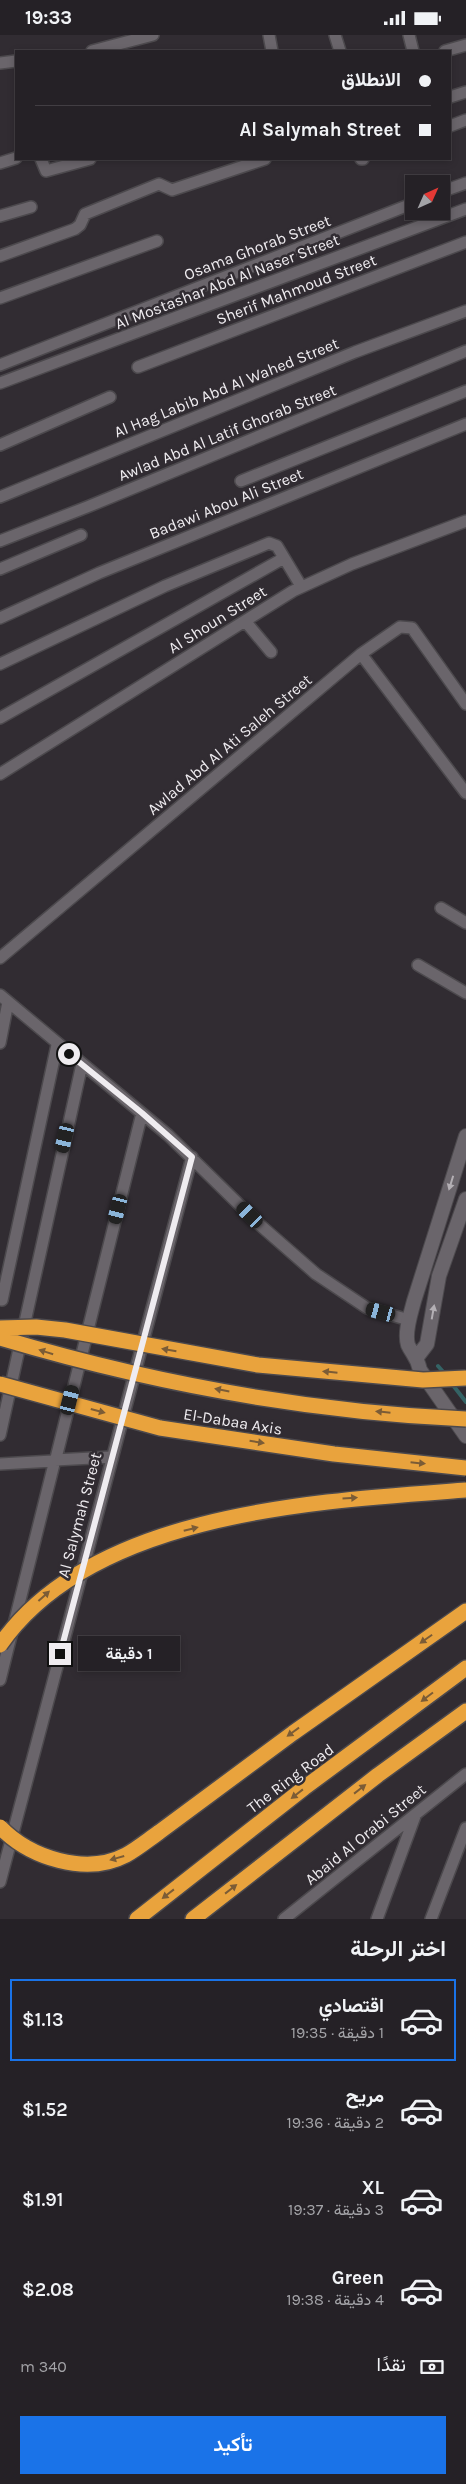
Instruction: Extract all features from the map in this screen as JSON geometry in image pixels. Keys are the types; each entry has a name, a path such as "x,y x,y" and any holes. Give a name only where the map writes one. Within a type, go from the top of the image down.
{"highway":[{"path":"0,1328 36,1327 65,1330 258,1365 423,1380 466,1378"},
{"name":"El-Dabaa Axis","path":"0,1338 59,1356 157,1378 284,1402 425,1417 463,1427"},
{"name":"El-Dabaa Axis","path":"0,1384 160,1428 334,1454 466,1468"},
{"path":"0,1645 14,1626 52,1589 118,1553 152,1540 230,1519 337,1499 466,1491"},
{"path":"0,1827 26,1848 56,1860 77,1863 101,1862 125,1855 466,1611"},
{"name":"The Ring Road","path":"136,1919 304,1788 466,1668"},
{"path":"193,1919 378,1775 466,1711"}],"main road":[{"path":"463,1427 420,1370 417,1357 408,1345 409,1320 466,1136"},
{"path":"417,1357 427,1344 439,1277 466,1199"}],"street":[{"path":"96,50 153,35"},
{"path":"269,35 272,50"},
{"path":"335,35 340,50"},
{"path":"409,35 413,50"},
{"path":"448,50 466,45"},
{"path":"0,63 15,61"},
{"path":"451,97 466,92"},
{"path":"451,126 466,119"},
{"path":"0,163 15,158"},
{"path":"41,160 46,171 86,160"},
{"path":"0,257 75,229 80,225 84,214 158,184 172,190 262,160"},
{"path":"450,189 466,183"},
{"path":"0,216 31,207"},
{"name":"Osama Ghorab Street","path":"0,365 405,207"},
{"name":"Al Mostashar Abd Al Naser Street","path":"0,383 466,209"},
{"path":"0,298 157,241"},
{"name":"Sherif Mahmoud Street","path":"138,367 466,242"},
{"name":"Al Hag Labib Abd Al Wahed Street","path":"0,497 355,352 466,311"},
{"name":"Awlad Abd Al Latif Ghorab Street","path":"0,541 466,351"},
{"name":"Badawi Abou Ali Street","path":"241,481 466,391"},
{"path":"0,445 110,397"},
{"name":"Badawi Abou Ali Street","path":"0,618 108,569 466,424"},
{"name":"Al Shoun Street","path":"0,774 301,586 352,564 466,521"},
{"path":"0,569 81,535"},
{"path":"0,664 158,590 269,543 277,546 301,586"},
{"path":"0,718 284,558"},
{"path":"244,621 271,652"},
{"name":"Awlad Abd Al Ati Saleh Street","path":"0,958 361,654 400,627 408,626 416,634 466,704"},
{"path":"361,654 466,793"},
{"path":"441,908 466,923"},
{"path":"418,965 466,993"},
{"path":"0,1043 4,998"},
{"path":"4,998 57,1045 142,1113 192,1157 260,1225 316,1274 367,1308 409,1320"},
{"path":"2,1300 57,1045"},
{"path":"0,1435 82,1064"},
{"path":"0,1679 142,1113"},
{"name":"Al Salymah Street","path":"0,1882 111,1457 192,1157"},
{"path":"463,1427 466,1409"},
{"path":"0,1464 111,1457"},
{"name":"Abaid Al Orabi Street","path":"288,1918 466,1774"},
{"path":"377,1919 416,1814"},
{"path":"431,1919 466,1828"}],"waterway":[{"path":"438,1366 445,1374"},
{"path":"452,1384 466,1402"}],"route":[{"path":"60,1654 192,1157 142,1113 69,1054"}]}
